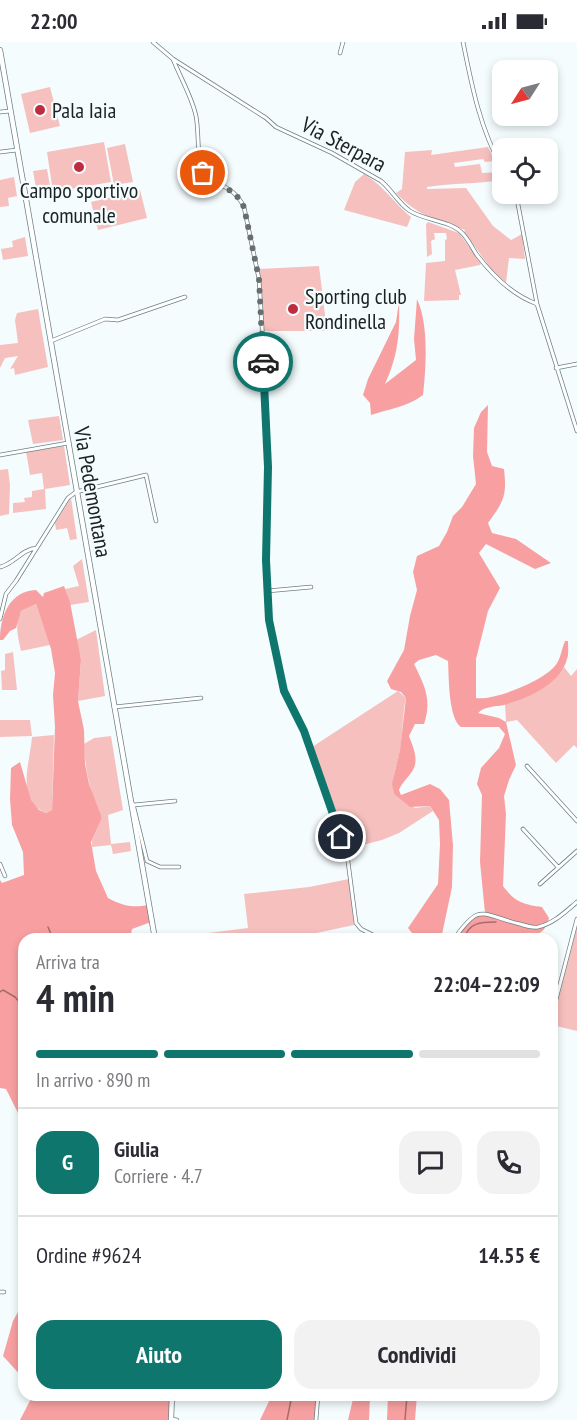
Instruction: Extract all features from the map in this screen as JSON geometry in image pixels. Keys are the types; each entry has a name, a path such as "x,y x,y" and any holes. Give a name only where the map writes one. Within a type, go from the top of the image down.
{"street":[{"name":"Via Sterpara","path":"153,42 173,59 259,113 276,127 332,153 381,181 408,210 461,232 499,280 519,296 537,304"},
{"path":"340,53 343,42"},
{"path":"463,42 481,123 492,150"},
{"name":"Via Pedemontana","path":"0,50 154,933"},
{"path":"173,59 195,113 199,139 199,164 207,179 227,187 240,198 244,207 259,279 268,467 266,508 269,620 284,691 304,731 347,854 356,923 369,933"},
{"path":"0,112 10,111"},
{"path":"0,152 17,150"},
{"path":"518,204 537,304 577,431"},
{"path":"50,342 105,319 118,320 185,297"},
{"path":"556,368 577,364"},
{"path":"0,455 68,443"},
{"path":"0,618 6,594 68,498 76,492 146,475 156,520"},
{"path":"0,567 8,565 19,555 32,548 37,548"},
{"path":"267,591 311,587"},
{"path":"114,707 201,698"},
{"path":"527,766 577,821"},
{"path":"175,801 132,802 147,861 160,867 179,867"},
{"path":"523,830 558,867"},
{"path":"540,884 577,851"},
{"path":"0,864 5,876"},
{"path":"458,933 467,920 476,915 488,914 510,922 536,927 555,920 577,902"},
{"path":"558,992 577,919"},
{"path":"172,1401 173,1420"},
{"path":"316,1420 318,1401"}],"shaded area":[{"name":"Pala Iaia","path":"50,87 60,126 30,133 21,94"},
{"name":"Campo sportivo comunale","path":"104,142 111,182 53,192 47,152"},
{"path":"125,144 133,182 114,185 107,148"},
{"path":"488,147 492,161 485,162 483,159 454,163 455,167 480,164 482,173 492,172 492,181 427,187 427,189 466,188 493,226 511,240 522,234 525,259 509,258 506,283 492,270 464,232 465,230 420,212 396,193 402,189 405,152 432,150 431,155"},
{"path":"47,169 52,197 38,199 33,171"},
{"path":"364,174 411,217 407,227 344,210 355,182"},
{"path":"14,177 17,196 8,198 9,206 0,207 0,180"},
{"path":"140,190 147,218 98,230 91,202"},
{"path":"428,222 459,233 481,263 455,270 461,295 459,295 459,300 424,301 426,263 445,261 445,240 447,239 446,233 434,233 435,239 431,241 432,254 427,257 426,224"},
{"path":"25,237 28,256 3,260 1,249 13,247 12,241"},
{"name":"Sporting club Rondinella","path":"319,266 327,331 264,331 259,269"},
{"path":"417,299 425,333 426,359 423,395 404,405 371,415 370,403 363,395 368,379 396,322 399,302 397,344 385,384 416,360 414,339"},
{"path":"38,309 48,367 15,375 14,368 10,369 18,356 5,358 0,368 0,345 18,343 15,320 17,313"},
{"path":"488,405 487,452 492,466 504,469 503,498 488,523 492,533 516,539 551,563 535,569 486,544 479,553 500,588 488,611 476,659 476,698 505,693 539,678 556,664 565,641 568,641 567,659 563,668 550,683 532,695 504,705 487,708 478,713 506,722 516,765 504,796 506,814 503,886 511,896 520,901 542,907 549,918 546,927 540,933 458,933 467,922 485,913 480,862 482,795 477,784 481,768 499,748 505,734 499,727 461,727 451,706 448,661 436,655 419,660 414,664 424,686 427,708 424,724 415,724 409,736 415,753 415,766 399,790 401,795 430,784 440,789 449,800 453,845 452,887 442,933 412,933 408,928 438,884 439,820 430,806 410,807 394,794 392,784 400,750 406,698 401,692 391,689 387,681 404,650 417,590 413,572 417,556 439,546 453,516 462,507 476,484 473,456 474,428 481,412"},
{"path":"59,416 63,440 33,444 28,420"},
{"path":"64,446 70,485 45,489 46,509 13,513 13,503 25,502 24,498 32,497 32,491 44,489 42,473 30,475 26,451"},
{"path":"8,469 9,514 0,516 0,470"},
{"path":"71,498 77,539 70,540 67,528 56,530 55,523"},
{"path":"82,559 89,602 70,605 65,589 79,586 73,566"},
{"path":"64,586 70,602 81,660 78,701 84,730 85,764 89,784 102,818 91,842 96,871 108,898 128,906 148,905 151,922 132,929 131,933 18,933 18,1113 6,1089 0,1088 0,880 2,883 24,875 23,852 12,825 11,768 20,762 31,800 39,810 46,813 52,810 55,673 51,649 36,604 21,611 16,628 10,631 3,640 0,640 0,631 4,614 13,600 27,591 36,590 43,597 44,593"},
{"path":"36,604 50,645 21,651 17,631 19,616 21,611"},
{"path":"96,630 105,696 78,701 81,660 76,640"},
{"path":"13,652 17,690 2,690 1,671 5,670 5,654"},
{"path":"564,667 571,676 577,669 577,748 574,745 556,763 517,720 506,722 505,704 538,691"},
{"path":"398,691 406,698 400,751 394,778 394,794 415,808 430,806 433,811 399,833 347,849 335,808 312,747"},
{"path":"0,720 30,720 32,736 0,737"},
{"path":"54,735 52,810 46,813 36,807 30,799 27,790 27,769 32,737"},
{"path":"111,736 123,810 108,815 111,844 130,842 131,851 113,854 111,845 92,847 92,840 102,818 89,782 84,744 94,738"},
{"path":"349,879 354,925 316,933 208,933 248,928 244,894 309,887"},
{"path":"577,928 577,1031 558,1026 558,1000"},
{"path":"18,1312 18,1372 3,1356 13,1321"},
{"path":"30,1401 172,1401 171,1420 20,1420"},
{"path":"269,1401 317,1401 315,1420 260,1420"},
{"path":"353,1401 370,1401 369,1420 348,1420"},
{"path":"388,1401 417,1401 415,1420 387,1420"}],"waterway":[{"path":"466,933 476,924 496,922"},
{"path":"48,927 50,933"},
{"path":"0,992 3,990 18,1000"},
{"path":"287,1420 291,1401"},
{"path":"405,1420 407,1401"}],"way so far":[{"path":"203,173 207,179 235,193 244,207 259,279 263,362"}],"place":[{"name":"Pala Iaia","path":"40,110"},
{"name":"Campo sportivo comunale","path":"79,167"},
{"name":"Sporting club Rondinella","path":"293,309"}],"route":[{"path":"263,362 268,467 266,560 269,620 284,691 304,731 341,837"}]}
